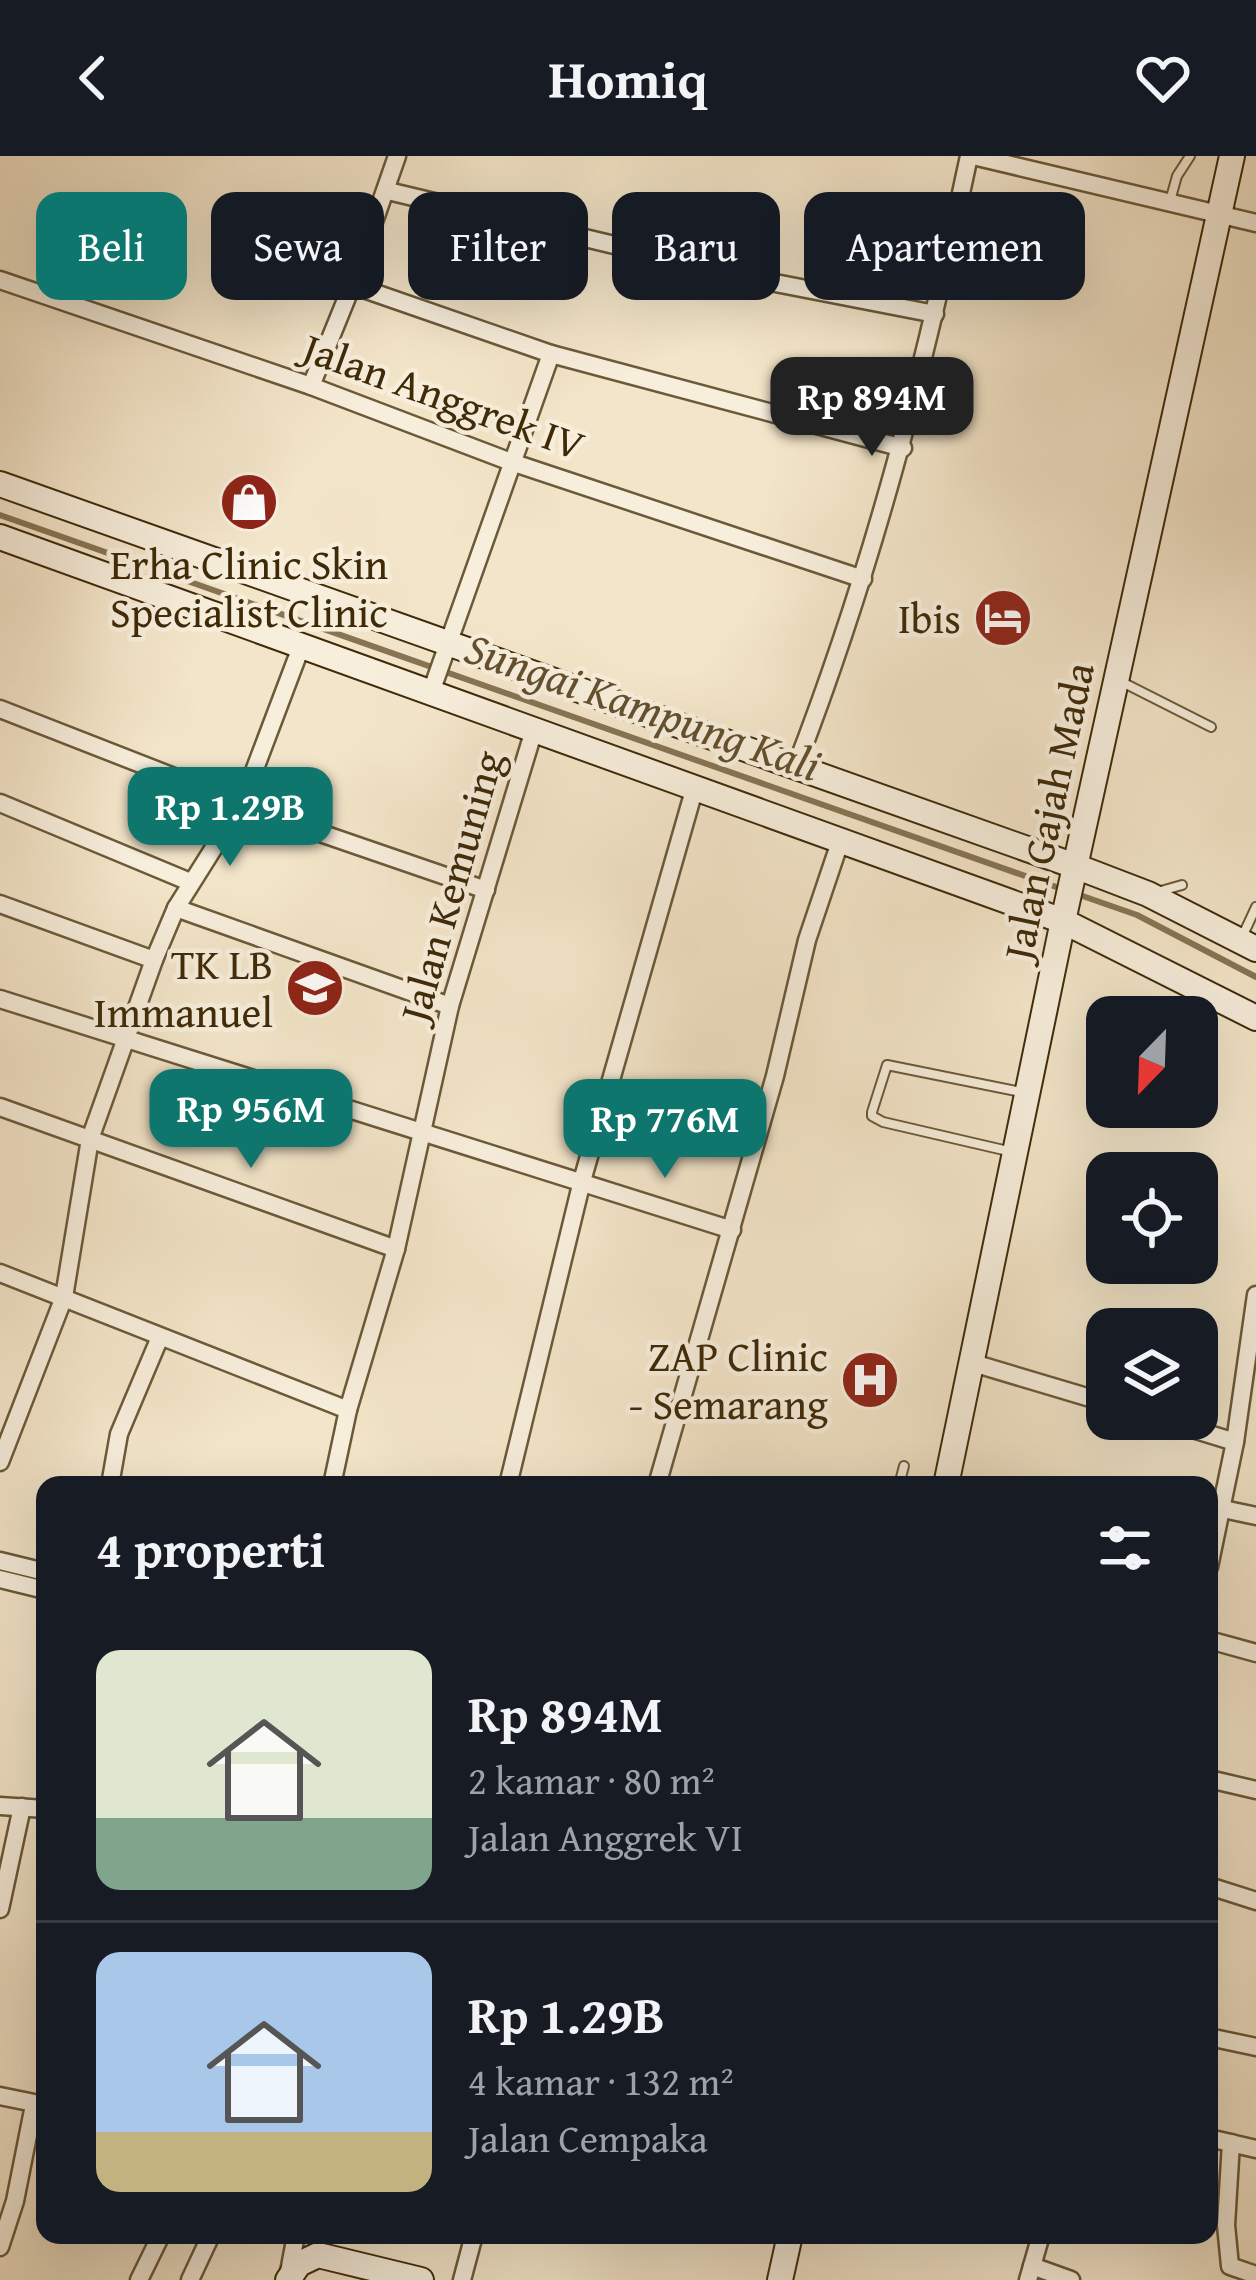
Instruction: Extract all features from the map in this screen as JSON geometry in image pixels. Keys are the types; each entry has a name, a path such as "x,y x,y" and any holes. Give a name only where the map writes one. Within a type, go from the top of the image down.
{"main road":[{"name":"Jalan Gajah Mada","path":"948,1476 1063,920 1232,156"},
{"path":"0,484 446,648 796,769 1074,872 1148,894 1248,945"},
{"path":"0,537 1063,920 1256,1018"},
{"path":"780,2280 788,2244"},
{"path":"288,2280 298,2264 318,2255 387,2276 421,2280"}],"street":[{"path":"384,201 397,156"},
{"path":"796,769 863,579 902,448 971,156 1256,223"},
{"path":"388,191 765,281 935,314"},
{"name":"Jalan Anggrek IV","path":"0,280 310,386 511,462 863,579"},
{"path":"384,296 551,354 902,448"},
{"path":"310,386 346,300"},
{"path":"432,689 551,354"},
{"path":"0,1462 5,1432 64,1297 91,1139 154,960 190,882 242,803 301,646"},
{"path":"0,709 242,803 486,890"},
{"name":"Jalan Kemuning","path":"334,1476 348,1410 396,1249 450,1006 534,730"},
{"path":"510,1476 582,1181 695,787"},
{"path":"0,803 190,882"},
{"path":"660,1476 732,1230 807,940 841,839"},
{"path":"0,904 154,960"},
{"path":"176,908 450,1006"},
{"path":"0,999 732,1230"},
{"path":"0,1107 396,1249"},
{"path":"0,1273 348,1410"},
{"path":"1218,1530 1256,1295"},
{"path":"112,1476 119,1434 160,1336"},
{"path":"974,1363 1086,1397"},
{"path":"1218,1437 1235,1442"},
{"path":"1223,1509 1256,1516"},
{"path":"0,1561 36,1578"},
{"path":"0,1579 36,1580"},
{"path":"1218,1642 1256,1653"},
{"path":"1218,1781 1256,1790"},
{"path":"0,1806 36,1809"},
{"path":"0,1909 22,1807"},
{"path":"1218,1889 1256,1900"},
{"path":"1218,2039 1256,2047"},
{"path":"0,2096 36,2104"},
{"path":"2,2236 36,2119"},
{"path":"1218,2140 1256,2149"},
{"path":"1231,2143 1226,2225 1230,2266 1256,2277"},
{"path":"139,2280 153,2244"},
{"path":"190,2280 207,2244"},
{"path":"288,2280 294,2244"},
{"path":"462,2280 471,2244"},
{"path":"1038,2244 1030,2273 1071,2280"},
{"path":"1224,2273 1256,2277"}],"lane":[{"path":"1170,201 1177,176 1190,156"},
{"path":"1117,680 1211,727"},
{"path":"1148,894 1182,885"},
{"path":"1248,945 1252,908"},
{"path":"1015,1153 883,1122 872,1112 887,1065 1027,1094"},
{"path":"901,1476 904,1466"}],"waterway":[{"name":"Sungai Kampung Kali","path":"0,515 1062,889"},
{"name":"Sungai Kampung Kali","path":"1074,893 1137,915 1256,977"}],"place":[{"name":"Erha Clinic Skin Specialist Clinic","path":"249,502"},
{"name":"Ibis","path":"1003,618"},
{"name":"TK LB Immanuel","path":"315,988"},
{"name":"ZAP Clinic - Semarang","path":"870,1380"}]}
